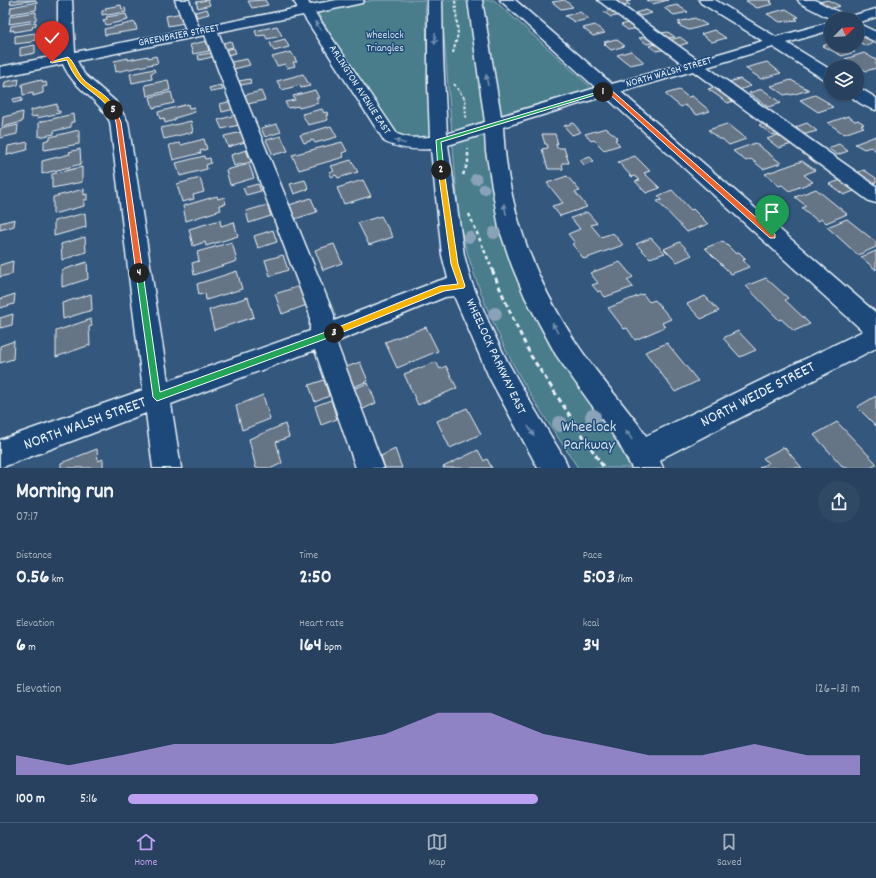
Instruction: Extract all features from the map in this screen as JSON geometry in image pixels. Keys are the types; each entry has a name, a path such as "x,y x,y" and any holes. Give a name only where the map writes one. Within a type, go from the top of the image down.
{"street":[{"path":"65,0 68,58 74,71 83,82 110,104 119,122 167,468"},
{"path":"182,0 202,32 322,315 322,337 370,468"},
{"name":"GREENBRIER STREET","path":"0,72 202,32 304,5 357,0"},
{"name":"WHEELOCK PARKWAY EAST","path":"435,0 434,57 438,141 454,264 494,360 527,424 554,468"},
{"path":"475,0 494,124 495,151 509,228 537,298 565,347 628,433 646,463"},
{"path":"507,0 876,328"},
{"path":"605,0 876,196"},
{"path":"706,0 824,73"},
{"path":"805,0 828,12"},
{"name":"ARLINGTON AVENUE EAST","path":"304,5 391,138 396,142 407,144 423,145 438,141"},
{"path":"864,17 876,13"},
{"name":"NORTH WALSH STREET","path":"438,141 824,28"},
{"path":"864,31 876,38"},
{"path":"864,97 876,105"},
{"name":"NORTH WALSH STREET","path":"0,454 322,337 443,288 462,286"},
{"name":"NORTH WEIDE STREET","path":"646,463 656,446 876,336"}],"path":[{"path":"451,59 457,45 459,30 455,0"},
{"path":"453,82 465,100 466,118"},
{"path":"462,178 468,162 468,146"},
{"path":"468,211 489,258 505,303 531,356 551,389 593,448 604,468"}],"green space":[{"name":"Wheelock Triangles","path":"373,0 425,0 431,138 412,142 399,137 360,81 317,12"},
{"name":"Wheelock Parkway","path":"441,0 471,0 498,214 643,468 578,468 544,417 520,377 489,312 469,258 459,221"},
{"path":"481,0 494,0 593,89 500,115"}],"building":[{"path":"11,0 36,0 10,4"},
{"path":"208,0 210,5 198,8 196,2"},
{"path":"265,0 268,5 252,8 248,1"},
{"path":"565,0 573,7 561,9 552,2"},
{"path":"647,0 668,0 653,4"},
{"path":"770,0 773,4 757,8 746,1"},
{"path":"828,0 840,6 830,9 818,2"},
{"path":"615,1 631,1 626,2 630,5 623,6"},
{"path":"37,2 36,10 10,14 11,7"},
{"path":"121,5 122,9 125,8 126,12 102,15 102,11 106,10 105,8"},
{"path":"677,5 688,12 674,15 664,8"},
{"path":"207,9 209,14 197,17 195,12"},
{"path":"614,9 621,15 611,17 604,12"},
{"path":"786,9 799,17 795,18 798,20 780,22 767,14"},
{"path":"646,10 652,13 641,16 635,13"},
{"path":"36,12 36,20 9,24 10,16"},
{"path":"580,12 589,19 575,22 565,16"},
{"path":"182,13 184,23 168,26 166,16"},
{"path":"126,14 128,20 106,25 103,20 107,19 106,17"},
{"path":"695,18 707,25 689,30 678,25 681,24 678,22"},
{"path":"36,22 36,25 33,26 32,29 14,32 14,30 10,31 11,26"},
{"path":"135,22 137,30 105,35 104,29"},
{"path":"631,22 638,28 628,30 621,25"},
{"path":"595,25 605,33 593,36 583,28"},
{"path":"277,26 282,36 267,39 265,35 257,36 255,31"},
{"path":"714,30 726,38 712,42 701,34"},
{"path":"668,32 675,37 668,38 661,33"},
{"path":"35,33 35,40 32,42 15,44 15,36"},
{"path":"864,35 876,40 876,42 866,46 864,45"},
{"path":"649,36 658,42 647,44 639,38"},
{"path":"680,37 688,43 678,46 670,40"},
{"path":"285,39 289,47 274,51 270,43"},
{"path":"616,39 625,46 611,50 604,44 606,44 604,42"},
{"path":"206,41 209,51 193,54 190,45"},
{"path":"231,41 233,47 225,49 223,43"},
{"path":"659,43 667,49 656,51 649,46"},
{"path":"35,45 35,53 20,56 20,48"},
{"path":"234,48 236,53 227,55 225,50"},
{"path":"631,51 644,62 630,65 617,55"},
{"path":"291,52 297,62 293,62 295,66 287,68 285,64 277,66 272,57"},
{"path":"834,52 855,52 842,56"},
{"path":"211,53 212,57 199,60 198,55"},
{"path":"864,53 876,60 876,68 866,71 864,70 864,60 845,59"},
{"path":"148,56 148,58 156,56 158,63 116,72 114,61"},
{"path":"247,59 250,65 234,69 231,62"},
{"path":"767,62 781,73 761,79 745,68"},
{"path":"154,69 155,72 151,73 152,79 132,83 130,74"},
{"path":"303,74 310,86 301,88 300,85 282,90 277,81"},
{"path":"19,79 18,85 4,88 5,82"},
{"path":"250,79 251,83 241,85 239,81"},
{"path":"740,79 751,86 739,90 728,82"},
{"path":"42,80 43,83 46,82 47,86 43,87 43,93 33,96 33,93 23,95 22,84"},
{"path":"168,80 170,90 147,96 145,85"},
{"path":"791,80 809,90 791,95 784,95 771,86"},
{"path":"221,85 223,90 211,92 209,88"},
{"path":"718,86 737,100 728,103 708,89"},
{"path":"762,89 781,103 768,107 749,93"},
{"path":"315,90 319,98 316,98 319,103 299,108 298,106 288,108 285,102 295,100 293,96"},
{"path":"679,90 688,97 692,96 710,111 697,115 685,105 681,107 665,94"},
{"path":"261,91 265,100 248,104 245,95"},
{"path":"171,92 174,103 153,108 150,97"},
{"path":"815,95 833,107 818,112 800,100"},
{"path":"22,97 22,101 13,103 13,99"},
{"path":"232,101 234,109 222,112 220,104"},
{"path":"57,104 57,111 60,111 60,113 37,118 37,116 31,117 31,110"},
{"path":"188,104 189,108 194,107 195,112 175,118 175,120 165,123 164,118 160,119 158,112"},
{"path":"322,109 324,113 327,112 328,115 326,115 328,120 308,125 302,114"},
{"path":"23,112 22,122 2,127 3,117"},
{"path":"73,114 74,122 71,122 71,127 54,131 54,134 39,137 39,122"},
{"path":"235,115 239,125 222,129 218,120"},
{"path":"848,116 855,121 858,120 864,124 861,125 864,127 844,134 828,123"},
{"path":"191,121 193,132 164,139 161,128"},
{"path":"767,122 781,132 772,135 759,125"},
{"path":"573,123 581,132 572,135 564,126"},
{"path":"807,123 817,131 806,134 796,127"},
{"path":"277,124 281,132 265,137 261,128"},
{"path":"727,124 746,139 729,145 708,130"},
{"path":"18,125 17,134 0,138 0,129"},
{"path":"331,126 337,137 315,143 313,140 304,143 300,135"},
{"path":"606,128 617,137 615,137 617,139 615,140 620,145 604,150 594,140 591,141 585,134"},
{"path":"79,130 79,144 44,150 44,141 50,139 50,137"},
{"path":"242,132 245,142 228,147 224,136"},
{"path":"542,134 555,134 558,144 556,144 557,148 564,148 569,163 562,163 563,169 548,169 542,149 548,148"},
{"path":"780,134 792,144 779,148 767,139"},
{"path":"281,136 288,151 273,155 266,140"},
{"path":"876,136 876,151 871,147 864,149 855,144"},
{"path":"204,139 207,149 200,151 201,153 173,160 169,145 180,143 181,145"},
{"path":"28,142 27,150 7,155 8,146"},
{"path":"342,142 347,151 342,153 344,157 299,170 292,155"},
{"path":"755,143 781,163 763,169 751,159 746,161 733,151"},
{"path":"839,144 848,151 837,155 828,148"},
{"path":"80,149 81,164 42,174 42,161 70,154 69,152"},
{"path":"246,150 251,162 234,166 231,155"},
{"path":"204,156 205,159 210,158 211,163 206,165 207,169 180,176 176,163"},
{"path":"635,156 650,171 644,173 660,188 646,193 635,181 640,180 635,176 632,177 618,162"},
{"path":"590,157 594,161 584,165 580,160"},
{"path":"351,160 358,172 338,178 336,175 331,177 329,172 334,171 331,166"},
{"path":"802,161 815,170 804,175 813,182 789,191 782,185 779,186 765,174"},
{"path":"249,164 254,178 230,185 226,170"},
{"path":"82,167 82,182 52,188 52,174"},
{"path":"864,170 876,178 876,182 871,184 856,173"},
{"path":"567,176 580,191 575,192 587,207 560,216 552,206 563,203 547,183"},
{"path":"200,178 204,192 193,195 194,199 182,202 177,184"},
{"path":"844,179 859,189 844,195 829,184"},
{"path":"305,180 309,189 294,194 290,184"},
{"path":"363,180 371,196 344,204 337,188"},
{"path":"258,184 261,191 246,195 243,188"},
{"path":"84,189 84,195 87,194 87,200 84,200 84,206 53,214 53,197"},
{"path":"816,189 847,214 826,223 822,219 818,221 802,208 806,206 795,197"},
{"path":"672,190 691,210 693,209 708,224 687,232 657,201 662,200 658,196"},
{"path":"217,196 218,199 224,197 226,204 219,205 221,210 186,221 183,206"},
{"path":"311,198 317,212 295,219 289,205"},
{"path":"267,205 271,216 249,223 246,211"},
{"path":"587,212 597,223 591,225 601,237 613,233 623,245 584,259 572,244 575,243 568,234 580,229 571,218"},
{"path":"85,213 86,227 54,236 54,221"},
{"path":"381,216 393,237 369,245 358,223"},
{"path":"15,219 14,226 0,230 0,223"},
{"path":"847,219 876,242 876,247 858,255 827,227"},
{"path":"220,220 221,226 234,222 238,236 206,246 205,242 193,246 189,229"},
{"path":"273,230 277,242 258,248 254,236"},
{"path":"85,237 86,252 62,260 61,244"},
{"path":"651,238 665,253 650,258 636,244"},
{"path":"723,241 736,254 739,252 746,259 743,260 749,267 731,274 705,248"},
{"path":"232,242 237,261 194,275 192,263 199,261 197,252"},
{"path":"680,242 692,255 677,262 664,249"},
{"path":"334,244 342,263 323,270 315,250"},
{"path":"876,251 876,270 861,257"},
{"path":"283,255 288,270 270,276 265,260"},
{"path":"13,261 12,274 0,277 0,265"},
{"path":"87,262 88,279 62,287 62,270"},
{"path":"620,262 633,277 627,280 633,287 605,297 592,285 598,283 590,273"},
{"path":"237,271 242,289 206,300 205,293 199,295 197,284"},
{"path":"766,278 788,298 785,300 810,324 794,331 781,319 779,320 746,286"},
{"path":"300,286 307,305 282,314 275,294"},
{"path":"15,294 14,304 0,308 0,299"},
{"path":"91,294 92,310 63,319 62,303"},
{"path":"643,294 649,302 655,300 671,319 662,323 665,327 635,340 627,328 624,329 608,308"},
{"path":"705,296 719,311 701,319 687,304"},
{"path":"248,297 254,317 214,330 209,310"},
{"path":"13,314 12,325 0,328 0,318"},
{"path":"91,319 92,326 89,327 90,345 56,357 56,331"},
{"path":"426,327 438,351 397,368 385,342"},
{"path":"738,331 756,350 740,357 723,338"},
{"path":"14,341 13,359 0,363 0,346"},
{"path":"667,343 698,381 675,392 645,352"},
{"path":"360,362 368,381 351,388 344,368"},
{"path":"436,362 440,369 446,366 457,388 418,405 404,374"},
{"path":"324,380 329,396 315,402 309,385"},
{"path":"368,383 376,403 361,410 353,389"},
{"path":"263,395 270,419 242,430 236,406"},
{"path":"876,396 876,426 857,407"},
{"path":"331,400 337,419 321,425 315,406"},
{"path":"467,408 481,434 450,448 437,421"},
{"path":"837,422 876,463 876,465 870,468 844,468 814,435"},
{"path":"285,424 289,437 276,442 282,463 272,468 256,468 249,439"},
{"path":"784,447 802,468 759,468 768,463 763,458"},
{"path":"97,449 98,461 103,459 103,468 61,468 61,463"},
{"path":"395,449 402,468 385,468 381,456"},
{"path":"478,450 484,461 487,459 492,468 443,468 443,467"}],"route":[{"path":"52,62 68,58 74,71 83,82 110,104 119,122 157,397 322,337 443,288 462,286 454,264 438,141 466,134 505,120 608,90 772,236"}]}
